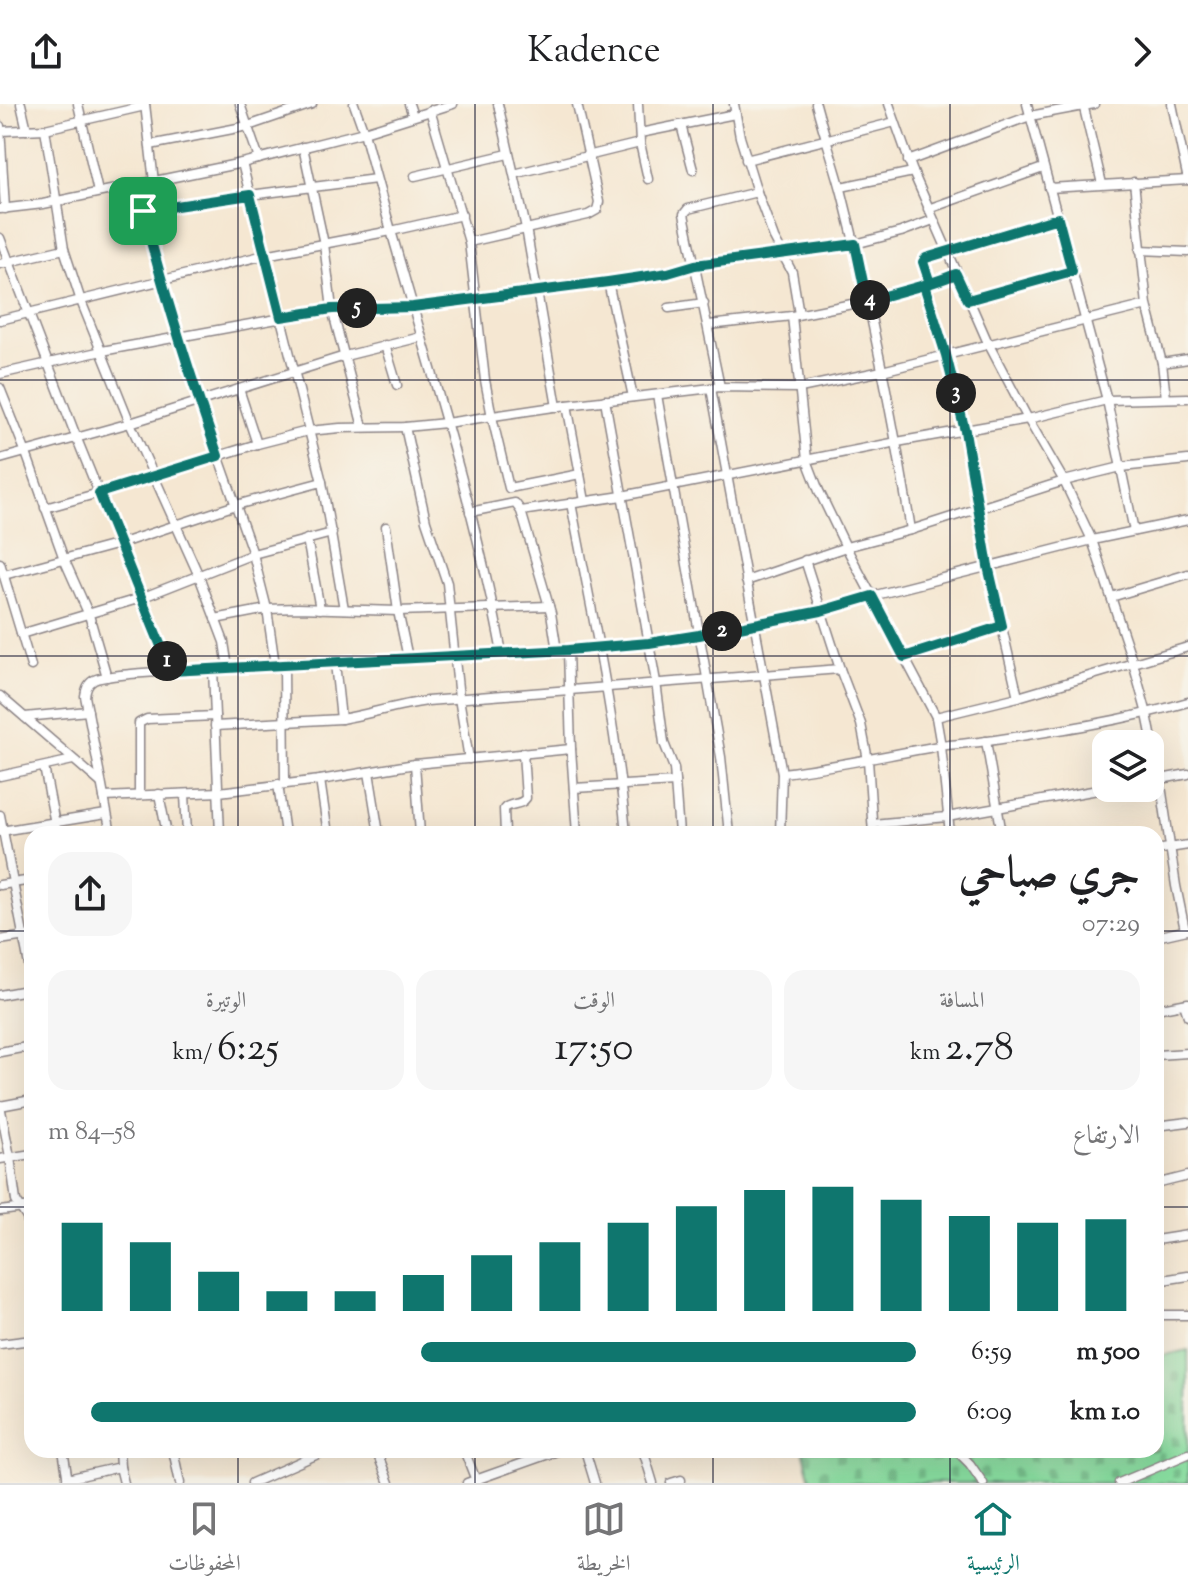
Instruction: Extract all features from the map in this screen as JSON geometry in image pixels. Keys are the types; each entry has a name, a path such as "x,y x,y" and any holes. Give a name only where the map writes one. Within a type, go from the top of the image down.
{"street":[{"path":"21,104 27,130"},
{"path":"78,104 98,192"},
{"path":"240,104 259,159"},
{"path":"150,145 248,126 312,104"},
{"path":"354,104 470,512 502,653"},
{"path":"409,104 413,116"},
{"path":"154,182 145,105 45,129 0,128 3,209 56,201 154,182 242,163 364,132 453,104"},
{"path":"498,104 526,228 536,290 585,501"},
{"path":"469,242 588,215 597,210 599,202 577,104"},
{"path":"638,104 640,138 648,179"},
{"path":"734,104 746,160 757,192 774,238 792,272 807,460 846,547 936,717 949,826"},
{"path":"816,104 855,244 897,442 911,530"},
{"path":"889,104 908,161 988,343 1064,481 1092,540 1133,663 1149,730"},
{"path":"1027,104 1107,400 1134,531"},
{"path":"1083,104 1102,184"},
{"path":"908,161 1030,116 1094,104"},
{"path":"1049,188 1188,180 1172,104"},
{"path":"430,110 469,242 481,353 492,417 509,488 518,507 549,606 557,651"},
{"path":"514,174 588,155 681,125 735,114"},
{"path":"746,160 895,122"},
{"path":"681,125 693,170"},
{"path":"45,129 64,249 81,301 130,423 199,576 224,642 228,668"},
{"path":"303,147 324,244 332,309 363,427"},
{"path":"415,176 508,154"},
{"path":"242,163 322,482 344,609"},
{"path":"928,209 1043,168"},
{"path":"841,187 913,172"},
{"path":"143,211 376,179"},
{"path":"1134,182 1147,305 1162,363 1166,398"},
{"path":"138,185 161,282 178,337 253,554 280,665 285,722 281,784 284,826"},
{"path":"757,192 685,211 685,223 709,325 726,476 782,773 780,826"},
{"path":"0,320 265,255 462,215"},
{"path":"1018,697 988,566 965,431 923,265 924,260 1058,218"},
{"path":"0,374 102,351 332,309 413,307 608,282 668,273 695,265 855,244 933,220"},
{"path":"0,238 4,263 29,313 171,671"},
{"path":"4,263 64,249"},
{"path":"1140,250 1188,252"},
{"path":"968,300 1072,271"},
{"path":"709,325 796,315 867,301 956,274"},
{"path":"608,282 633,397"},
{"path":"669,308 704,303"},
{"path":"45,508 308,431 446,423 716,388 800,388 882,371 1147,305"},
{"path":"0,459 77,439 345,356 421,337"},
{"path":"385,345 397,385"},
{"path":"1162,363 1188,359"},
{"path":"0,388 64,559 89,615 107,677"},
{"path":"239,389 257,444"},
{"path":"657,395 721,757 728,826"},
{"path":"470,512 622,496 1028,419 1107,400 1188,398"},
{"path":"605,400 656,682 664,743 674,768 678,826"},
{"path":"405,427 426,521 447,583 469,759"},
{"path":"746,581 846,547 911,530 1064,481 1121,467 1188,460"},
{"path":"509,488 580,474"},
{"path":"4,575 119,544 236,505 322,482"},
{"path":"571,503 606,687 625,826"},
{"path":"109,826 85,696 88,685 107,677 649,643 821,611 1092,540 1188,520"},
{"path":"386,527 408,658"},
{"path":"21,634 141,598 253,554 332,533"},
{"path":"307,539 320,609"},
{"path":"805,560 857,712 868,760 873,824 947,817 1092,791"},
{"path":"0,563 31,666"},
{"path":"1111,597 1188,574"},
{"path":"215,619 267,609 398,611 549,606"},
{"path":"904,657 1002,626"},
{"path":"936,717 1018,697 1188,647"},
{"path":"568,650 576,826"},
{"path":"335,663 341,719"},
{"path":"213,669 220,826"},
{"path":"139,795 139,723 147,719 285,722 341,719 401,704 459,698 840,669"},
{"path":"2,699 101,783"},
{"path":"782,773 1060,730 1147,714 1188,702"},
{"path":"25,717 88,711"},
{"path":"986,741 1001,826"},
{"path":"104,797 219,792 320,780 415,764 571,749"},
{"path":"505,826 504,809 522,803 526,798 523,753"},
{"path":"0,776 73,760"},
{"path":"415,764 419,826"},
{"path":"44,767 56,826"},
{"path":"369,772 378,826"},
{"path":"1164,778 1188,774"},
{"path":"320,780 327,826"},
{"path":"574,788 675,782"},
{"path":"159,794 165,826"},
{"path":"185,794 187,826"},
{"path":"1160,802 1186,930 1164,935"},
{"path":"35,826 106,814"},
{"path":"0,815 12,883 24,925"},
{"path":"2,831 24,828"},
{"path":"1164,849 1188,845"},
{"path":"0,885 24,881"},
{"path":"0,940 24,936"},
{"path":"0,995 24,990"},
{"path":"1164,1007 1186,1003 1188,1016"},
{"path":"0,1052 24,1048"},
{"path":"1164,1054 1188,1053"},
{"path":"24,1102 0,1106 16,1201 24,1214"},
{"path":"1164,1125 1188,1122"},
{"path":"0,1159 24,1155"},
{"path":"1164,1182 1188,1176"},
{"path":"0,1211 24,1208"},
{"path":"1164,1239 1188,1235"},
{"path":"1164,1280 1188,1276"},
{"path":"1164,1315 1188,1315"},
{"path":"0,1344 24,1341"},
{"path":"1119,1483 1188,1454"},
{"path":"64,1458 68,1481 120,1467"},
{"path":"119,1458 124,1483"},
{"path":"175,1458 180,1483"},
{"path":"252,1483 302,1458"},
{"path":"379,1458 389,1483"},
{"path":"466,1458 473,1482 538,1458"},
{"path":"587,1458 595,1483"},
{"path":"645,1458 653,1483"},
{"path":"964,1458 983,1483"}],"green space":[{"path":"1188,1350 1188,1483 812,1483 805,1458 1164,1458 1164,1355"}],"route":[{"path":"143,211 161,282 218,456 99,493 171,671 455,657 649,643 821,611 872,596 904,657 1002,626 977,509 965,431 924,285 930,283 923,262 926,258 1058,218 1072,271 968,300 956,274 941,279 930,283 924,285 867,301 855,244 695,265 668,273 608,282 413,307 332,309 281,317 250,195 143,211"}]}
